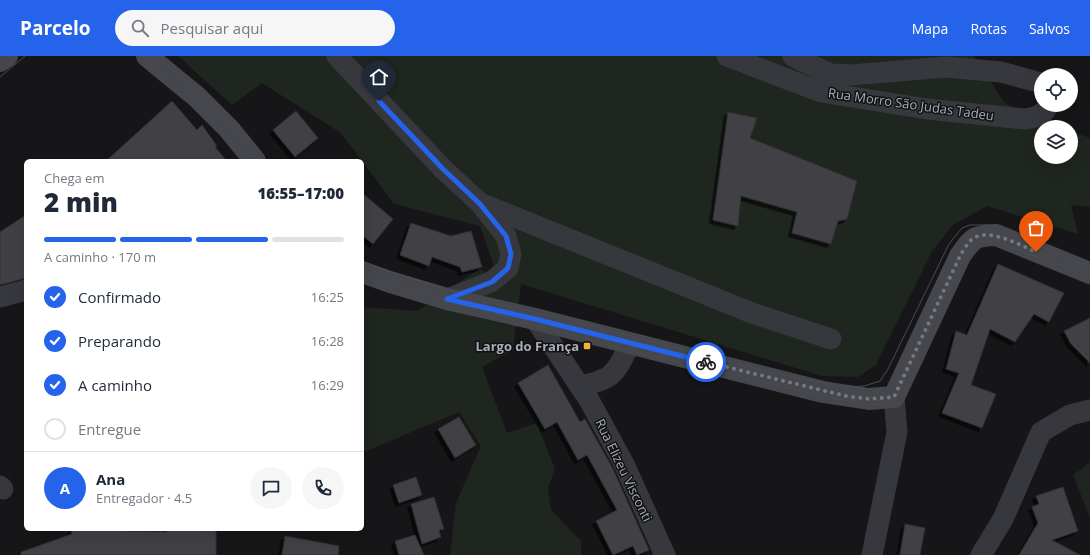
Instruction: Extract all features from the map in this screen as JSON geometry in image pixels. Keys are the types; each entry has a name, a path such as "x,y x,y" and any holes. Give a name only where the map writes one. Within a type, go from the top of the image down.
{"street":[{"path":"0,61 7,56"},
{"path":"147,56 197,96 229,129 253,159"},
{"path":"336,56 443,169 480,204 506,236 511,254 508,268 492,282 447,299"},
{"name":"Rua Morro São Judas Tadeu","path":"727,56 821,92 927,109 1024,119 1035,118 1043,112"},
{"name":"Rua Morro São Judas Tadeu","path":"793,56 831,74 851,75 946,68 1001,72 1034,81"},
{"path":"480,204 752,313 831,339"},
{"path":"872,555 897,432 894,397 960,256 972,239 984,235 996,235 1090,274"},
{"path":"364,273 447,299 535,319 823,392 869,399 894,397"},
{"path":"0,297 24,291"},
{"name":"Rua Elizeu Visconti","path":"535,319 590,400 624,464 665,555"},
{"path":"580,386 598,382 613,373 619,366 630,344"},
{"path":"981,555 1003,519 1041,432 1070,415 1090,410"}],"shaded area":[{"path":"178,56 974,56 1004,102 1038,120 1034,120 1034,164 1078,164 1078,134 1090,138 1090,207 1071,205 1078,234 987,206 953,225 932,251 876,365 858,377 822,376 521,284 513,350 482,367 507,433 537,423 555,469 548,488 551,510 581,541 581,555 450,555 456,503 480,445 459,412 364,452 364,307 417,311 479,269 498,277 480,226 394,204 364,164 364,159 360,159 341,133 262,83 232,105"},
{"path":"1090,462 1090,518 1073,475"}],"building":[{"path":"172,101 197,130 202,125 217,146 215,147 225,159 108,159"},
{"path":"296,111 318,138 295,157 273,130"},
{"path":"728,112 757,118 750,138 857,181 847,219 838,221 831,244 792,233 797,212 741,196 738,226 713,220"},
{"path":"364,195 393,219 373,244 364,237"},
{"path":"24,216 24,279 0,285 0,232"},
{"path":"411,223 451,236 471,231 482,267 462,272 460,267 432,257 429,266 400,255"},
{"path":"998,264 1064,293 1049,322 1034,314 1015,342 990,329 971,385 996,394 982,428 942,413 959,373 946,369 956,331 967,335"},
{"path":"1090,318 1090,363 1071,344 1064,331"},
{"path":"548,365 580,422 585,419 613,469 649,550 637,555 633,546 613,555 596,521 617,510 587,455 578,460 557,422 545,429 518,383"},
{"path":"459,417 476,445 455,458 438,429"},
{"path":"416,477 422,495 399,503 393,485"},
{"path":"1063,487 1078,531 1052,540 1080,555 1019,555 1038,523 1032,507 1039,504 1036,496"},
{"path":"434,497 444,529 439,530 441,537 422,544 411,504"},
{"path":"905,524 925,528 920,555 900,555"},
{"path":"71,531 216,531 216,555 21,555 21,552 72,534"},
{"path":"415,535 424,555 399,555 395,541"},
{"path":"285,536 339,546 338,555 282,555"}],"tram line":[{"path":"0,59 4,56"},
{"path":"0,77 25,56"},
{"path":"142,56 195,101 245,159"},
{"path":"155,56 204,95 260,159"},
{"path":"364,262 387,271 488,302 567,319 765,371 849,387 864,386 880,381 888,369 949,244 962,228 970,225 989,225 1090,267"},
{"path":"364,278 622,349 823,396 864,404 883,405 894,401 963,260 971,247 980,241 993,241 1090,278"},
{"path":"580,326 610,342"}],"way so far":[{"path":"706,362 823,392 869,399 894,397 960,256 972,239 984,235 996,235 1036,252"}],"place":[{"name":"Largo do França","path":"587,346"}],"route":[{"path":"379,101 443,169 480,204 506,236 511,254 508,268 492,282 447,299 535,319 706,362"}]}
